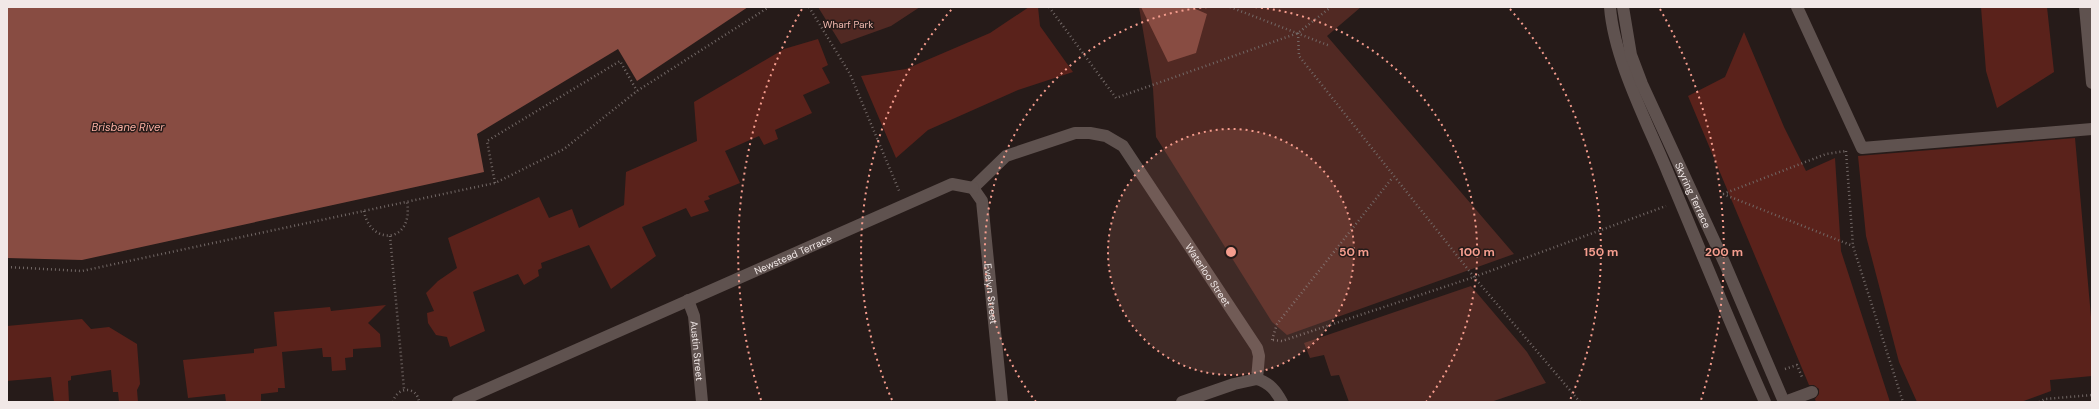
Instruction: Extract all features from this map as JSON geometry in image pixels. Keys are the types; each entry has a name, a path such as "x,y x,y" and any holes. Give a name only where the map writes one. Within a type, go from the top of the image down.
{"street":[{"name":"Skyring Terrace","path":"1610,7 1616,40 1628,75 1709,273 1765,402"},
{"name":"Skyring Terrace","path":"1623,7 1631,55 1642,84 1725,264 1785,402"},
{"path":"1797,7 1862,148 2092,129"},
{"path":"2085,7 2092,84"},
{"name":"Waterloo Street","path":"974,188 1006,156 1075,133 1090,132 1106,136 1123,146 1257,348"},
{"name":"Newstead Terrace","path":"458,402 952,184 974,188"},
{"name":"Evelyn Street","path":"974,188 982,202 1002,402"},
{"name":"Austin Street","path":"688,300 694,316 702,402"},
{"path":"1257,348 1259,356 1257,379"},
{"path":"1182,402 1234,384 1257,379 1266,382 1276,391 1282,402"},
{"path":"1785,402 1812,392"}],"path":[{"path":"7,267 82,271 495,183 564,149 637,91 768,7"},
{"path":"809,7 850,74 906,204"},
{"path":"1050,7 1116,98 1298,33 1331,7"},
{"path":"1230,7 1330,46"},
{"path":"1298,33 1299,56 1474,277 1580,402"},
{"path":"495,183 487,141 620,61 637,91"},
{"path":"1853,246 1723,194 1826,154 1862,148"},
{"path":"1846,151 1853,246 1903,402"},
{"path":"1273,340 1276,324 1394,177"},
{"path":"364,211 366,221 370,228 382,235 390,236 400,232 406,226 409,218 407,202"},
{"path":"1257,348 1273,340 1282,341 1474,277 1667,206"},
{"path":"390,236 404,389"},
{"path":"1785,369 1797,365 1802,377"},
{"path":"393,402 398,392 404,389 411,390 416,394 419,402"},
{"path":"2039,402 2045,399 2092,395"}],"green space":[{"name":"Wharf Park","path":"818,7 920,7 891,26 841,44"},
{"path":"1139,7 1361,7 1327,36 1514,254 1287,335 1272,322 1156,137 1153,89"},
{"path":"1471,286 1527,352 1546,383 1491,402 1349,402 1339,375 1331,376 1324,355 1310,358 1304,343"}],"water":[{"name":"Brisbane River","path":"7,7 748,7 637,81 618,49 477,134 484,172 82,260 7,258"},
{"path":"1141,7 1191,7 1207,14 1196,53 1168,62"}],"building":[{"path":"1029,7 1038,7 1040,26 1073,72 1018,90 928,130 896,158 861,76 906,69 990,33"},
{"path":"1981,7 2047,7 2054,72 1997,108 1986,71"},
{"path":"1744,32 1784,127 1806,171 1835,158 1841,251 1890,402 1816,402 1815,399 1819,394 1819,389 1814,385 1809,385 1688,96 1725,77"},
{"path":"818,39 828,65 822,68 830,83 803,95 812,113 775,130 778,139 764,145 759,136 725,151 740,183 708,196 710,199 704,201 709,211 691,217 686,208 642,227 656,256 611,289 589,245 541,263 542,268 538,270 539,276 524,285 518,274 473,292 485,331 450,347 447,337 436,335 428,323 427,313 434,311 426,293 438,281 457,268 448,238 539,197 549,218 572,209 579,228 624,205 626,172 697,141 694,102 784,49"},
{"path":"2075,138 2092,328 2092,376 2050,380 2051,391 2021,402 1917,402 1899,362 1866,236 1858,156"},
{"path":"386,305 368,323 380,334 381,347 353,349 353,357 345,358 346,370 332,371 331,357 323,357 322,348 282,352 285,388 278,388 278,392 261,394 261,402 226,402 225,394 188,398 183,360 254,353 254,349 277,346 274,312 330,307 331,311"},
{"path":"82,319 91,329 109,327 137,344 140,384 137,390 138,402 119,402 118,392 113,392 111,370 71,376 71,380 68,381 69,402 54,402 51,377 7,381 7,326"}]}
